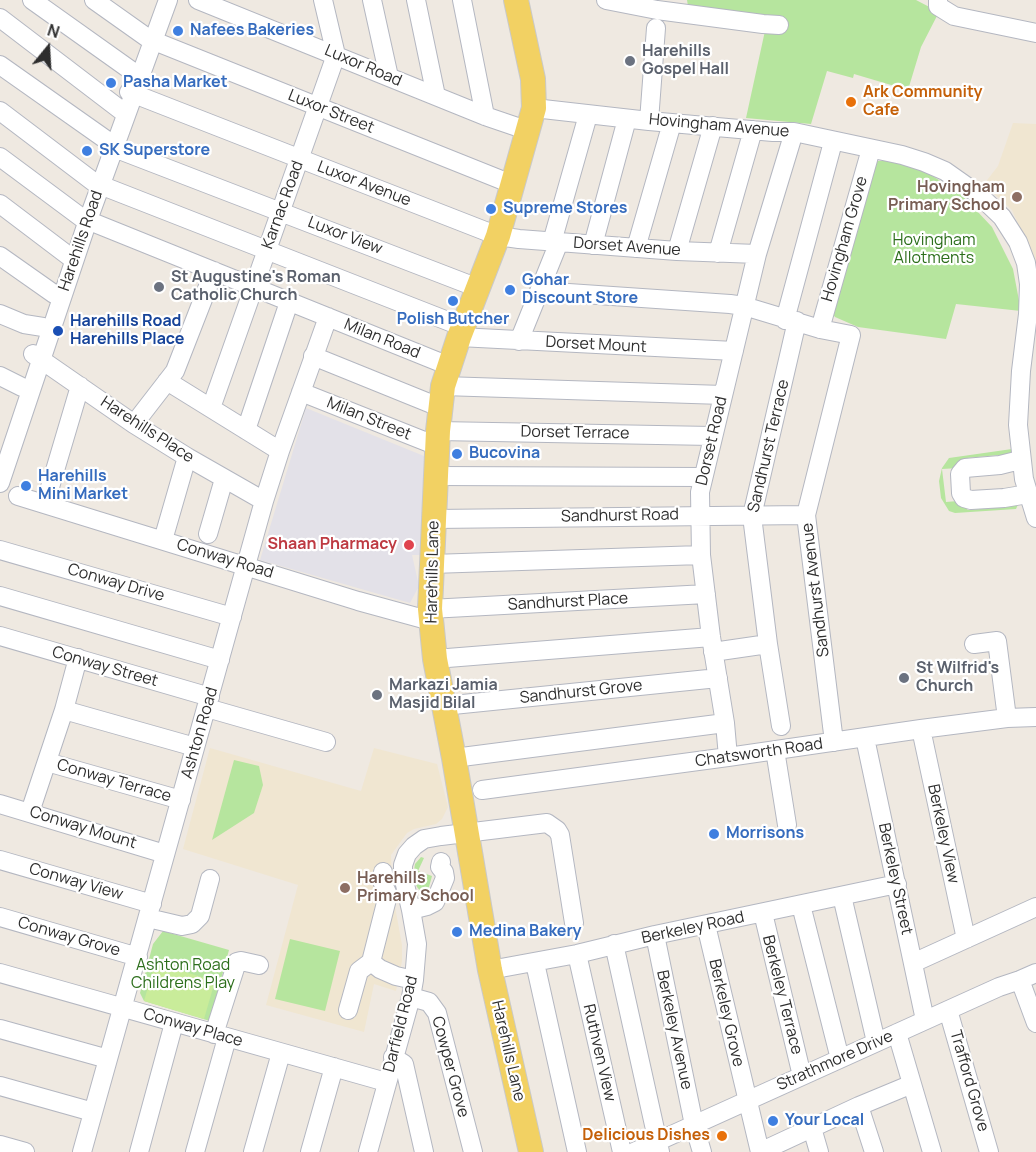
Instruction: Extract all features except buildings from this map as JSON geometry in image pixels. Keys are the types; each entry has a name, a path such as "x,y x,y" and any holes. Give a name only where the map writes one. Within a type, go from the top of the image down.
{"main road":[{"name":"Harehills Lane","path":"516,0 533,79 532,119 498,236 461,332 444,386 437,438 431,615 435,659 490,970 531,1152"}],"street":[{"path":"32,0 136,74"},
{"name":"Luxor Street","path":"94,0 151,40 514,185"},
{"name":"Harehills Road","path":"0,483 37,357 151,40 163,0"},
{"name":"Harehills Road","path":"113,146 122,111 168,0"},
{"name":"Luxor Road","path":"198,0 485,116 532,119"},
{"path":"323,0 336,55"},
{"path":"372,0 389,77"},
{"path":"416,0 436,96"},
{"path":"462,0 485,116"},
{"path":"606,0 657,10 779,25"},
{"path":"938,0 938,6 954,16 1036,33"},
{"path":"0,18 122,111"},
{"path":"649,121 656,28"},
{"name":"Karnac Road","path":"211,408 336,55"},
{"name":"Luxor View","path":"0,65 122,151 478,288"},
{"name":"Luxor Avenue","path":"131,92 498,236"},
{"name":"Dorset Mount","path":"0,111 98,184 267,250 461,332 519,341 734,351"},
{"path":"519,341 556,242 588,115"},
{"name":"Hovingham Avenue","path":"532,119 588,115 794,132 902,155 945,171 972,189 1002,217 1018,242 1029,251 1028,372 1018,425 1020,460 1029,484 1036,518"},
{"path":"593,245 627,119"},
{"path":"636,248 672,123"},
{"path":"677,251 712,126"},
{"path":"717,253 753,130"},
{"name":"Dorset Road","path":"728,758 701,555 699,515 702,477 744,306 794,132"},
{"name":"Sandhurst Terrace","path":"781,726 752,516 791,321 833,142"},
{"name":"Hovingham Grove","path":"820,329 871,149"},
{"name":"Milan Road","path":"0,157 85,219 328,317 444,386"},
{"path":"0,204 71,258"},
{"name":"Dorset Avenue","path":"498,236 677,251 758,254"},
{"path":"0,256 54,294"},
{"name":"Harehills Road","path":"0,455 3,434 37,357 43,327 54,294 71,258"},
{"path":"134,424 175,371 213,271"},
{"path":"539,291 744,306 820,329"},
{"path":"246,430 289,302"},
{"path":"0,314 24,324 43,327"},
{"name":"Ashton Road","path":"82,1152 264,501 328,317"},
{"name":"Sandhurst Avenue","path":"820,329 851,335 806,515 834,742"},
{"path":"313,356 444,386 723,395"},
{"name":"Harehills Place","path":"37,357 134,424 264,501"},
{"path":"0,376 22,387"},
{"path":"167,381 280,451"},
{"path":"45,504 80,386"},
{"name":"Milan Street","path":"301,392 437,438"},
{"name":"Dorset Terrace","path":"437,438 712,436"},
{"path":"163,540 187,457"},
{"path":"1020,460 1000,465 965,468 960,474 961,493 964,498 971,500 1004,498 1029,484"},
{"path":"436,476 702,477"},
{"path":"208,534 224,478"},
{"name":"Conway Road","path":"18,496 247,565 356,606 431,615"},
{"name":"Sandhurst Road","path":"434,519 806,515"},
{"name":"Conway Drive","path":"0,550 232,617"},
{"path":"432,564 701,555"},
{"name":"Sandhurst Place","path":"431,615 706,594"},
{"path":"0,596 220,660"},
{"name":"Conway Street","path":"0,636 78,658 326,742"},
{"path":"974,644 997,641 1007,718"},
{"path":"435,659 712,644 768,644"},
{"path":"30,812 64,710 78,658"},
{"name":"Sandhurst Grove","path":"443,706 718,678"},
{"path":"64,710 195,747"},
{"name":"Chatsworth Road","path":"482,790 728,758 921,729 1007,718 1036,717"},
{"path":"454,758 725,723"},
{"name":"Berkeley View","path":"921,729 966,939"},
{"name":"Berkeley Street","path":"865,738 925,1020"},
{"path":"775,750 787,825"},
{"name":"Conway Terrace","path":"47,762 181,800"},
{"name":"Conway Mount","path":"0,804 165,854"},
{"name":"Darfield Road","path":"368,1152 413,988 417,944 403,876 403,865 407,854 414,846 424,839 467,832 542,823 553,826 560,835 574,922"},
{"name":"Conway View","path":"0,860 150,911 169,924 182,926 192,924 200,916 210,879"},
{"path":"411,910 435,902 444,878 444,872 440,867 441,862"},
{"path":"348,1010 359,972 371,962 388,895 382,881 384,872"},
{"name":"Berkeley Road","path":"490,970 535,963 897,884"},
{"path":"842,896 876,1042"},
{"path":"801,905 840,1059"},
{"path":"913,963 1036,908"},
{"name":"Berkeley Terrace","path":"763,913 802,1076"},
{"name":"Conway Grove","path":"0,917 138,957"},
{"name":"Berkeley Grove","path":"706,925 746,1101 760,1152"},
{"name":"Berkeley Avenue","path":"655,935 694,1125 702,1152"},
{"path":"614,944 658,1147"},
{"name":"Ruthven View","path":"577,954 622,1152"},
{"path":"195,1152 237,962 259,965"},
{"name":"Cowper Grove","path":"371,962 413,988 429,1002 437,1013 473,1152"},
{"path":"535,963 577,1152"},
{"name":"Conway Place","path":"0,973 386,1082"},
{"path":"1031,978 1036,1023"},
{"name":"Strathmore Drive","path":"634,1152 658,1147 694,1125 876,1042 999,987 1031,978"},
{"name":"Trafford Grove","path":"948,1010 989,1152"},
{"path":"139,1152 174,1023"},
{"path":"0,1029 108,1059"},
{"path":"897,1033 932,1152"},
{"path":"254,1152 281,1053"},
{"path":"393,1057 404,1064 424,1152"},
{"path":"310,1152 334,1067"},
{"path":"760,1152 912,1084"},
{"path":"0,1086 93,1112"},
{"path":"860,1106 874,1152"},
{"path":"812,1128 819,1152"},
{"path":"0,1145 25,1152"}],"shaded area":[{"name":"Hovingham Primary School","path":"1013,123 1036,124 1036,280 1033,259 1012,210 984,184 998,166"},
{"path":"306,408 424,456 420,555 412,555 419,586 410,603 260,560"},
{"name":"Harehills Primary School","path":"210,748 361,791 374,748 437,764 448,807 442,819 436,824 407,833 391,855 392,890 402,945 402,961 396,991 374,984 364,1032 266,1005 298,885 183,849"}],"green space":[{"path":"687,0 916,0 939,12 921,47 908,90 854,74 853,78 827,71 811,124 746,118 768,17 688,6"},
{"name":"Hovingham Allotments","path":"872,161 892,161 926,172 960,193 992,227 1013,269 1021,311 956,304 946,339 858,327 835,317 832,313"},
{"path":"1012,449 1013,456 1007,459 999,455 967,458 967,462 959,468 942,469 946,502 958,501 968,510 1006,507 1012,499 1020,500 1016,509 955,513 949,511 941,498 939,481 942,468 949,458"},
{"path":"234,760 259,766 263,785 254,813 212,840"},
{"path":"421,857 424,858 418,871 432,876 426,898 417,887 413,877 415,864"},
{"name":"Ashton Road Childrens Play","path":"163,931 229,950 210,1021 144,1001 140,993 153,944"},
{"path":"290,939 340,951 325,1011 275,999"},
{"path":"155,963 215,981 204,1019 144,1001"}],"place":[{"name":"Nafees Bakeries","path":"178,31"},
{"name":"Harehills Gospel Hall","path":"630,61"},
{"name":"Pasha Market","path":"111,83"},
{"name":"Ark Community Cafe","path":"851,102"},
{"name":"SK Superstore","path":"87,151"},
{"name":"Hovingham Primary School","path":"1017,197"},
{"name":"Supreme Stores","path":"491,209"},
{"name":"St Augustine's Roman Catholic Church","path":"159,287"},
{"name":"Gohar Discount Store","path":"510,290"},
{"name":"Polish Butcher","path":"453,301"},
{"name":"Harehills Road Harehills Place","path":"58,331"},
{"name":"Bucovina","path":"457,454"},
{"name":"Harehills Mini Market","path":"26,486"},
{"name":"Shaan Pharmacy","path":"409,545"},
{"name":"St Wilfrid's Church","path":"904,678"},
{"name":"Markazi Jamia Masjid Bilal","path":"377,695"},
{"name":"Morrisons","path":"714,834"},
{"name":"Harehills Primary School","path":"345,888"},
{"name":"Medina Bakery","path":"457,932"},
{"name":"Your Local","path":"773,1121"},
{"name":"Delicious Dishes","path":"722,1136"}]}
